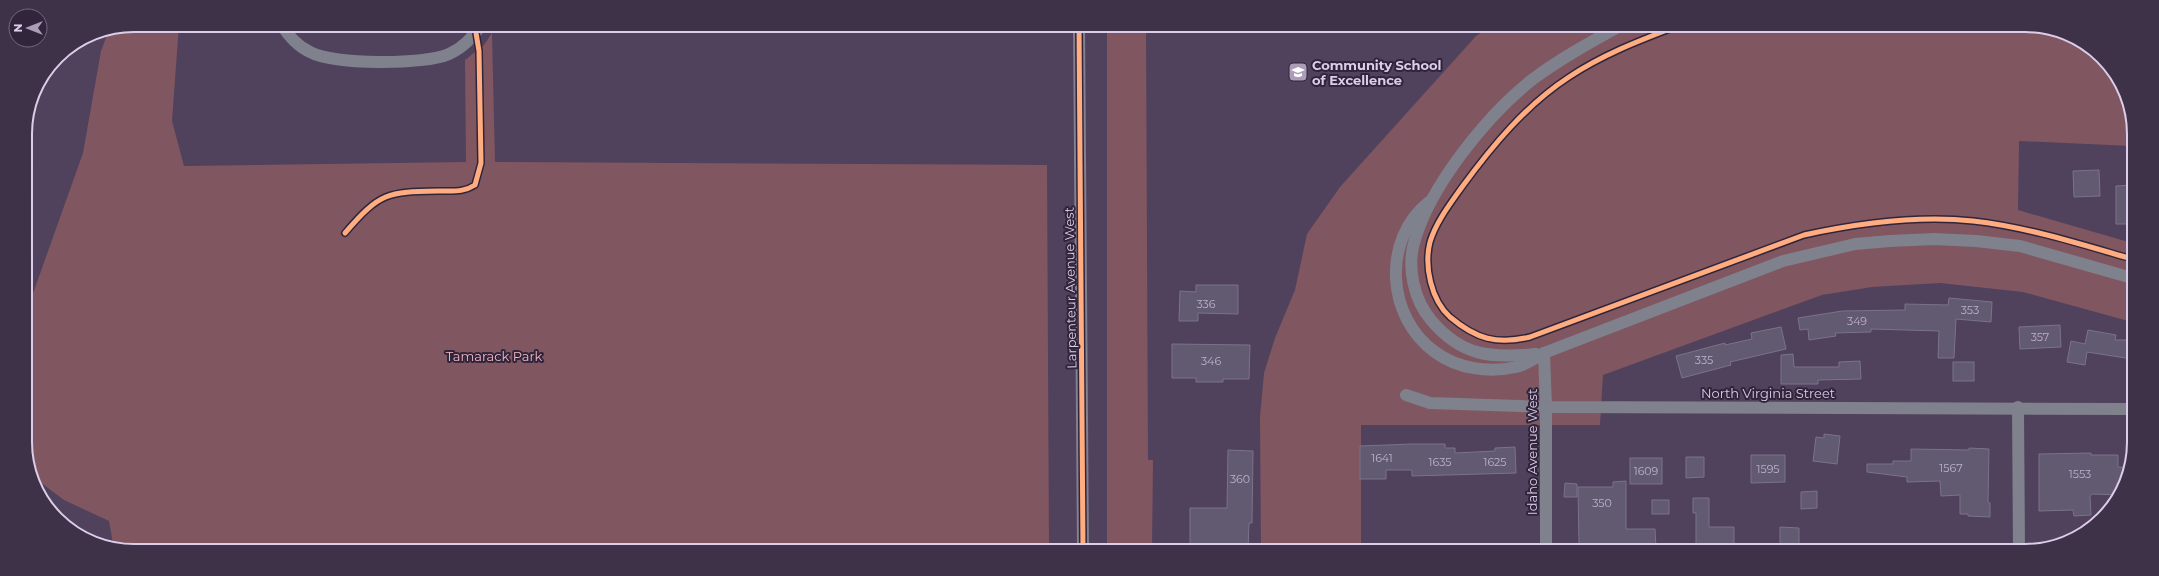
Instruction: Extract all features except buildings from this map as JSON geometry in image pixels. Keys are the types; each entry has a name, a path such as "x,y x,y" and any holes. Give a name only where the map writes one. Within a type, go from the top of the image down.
{"main road":[{"name":"Larpenteur Avenue West","path":"1079,32 1083,544"}],"street":[{"path":"288,32 296,42 310,52 326,58 343,60 434,59 450,54 465,45 475,32"},
{"path":"1544,353 1492,356 1465,348 1450,340 1423,311 1415,291 1411,264 1413,244 1429,202 1464,151 1502,107 1533,80 1563,58 1609,32"},
{"path":"1429,202 1416,212 1404,233 1396,265 1398,296 1404,313 1413,328 1434,352 1453,363 1493,370 1518,366 1544,353 1783,261 1855,244 1934,240 1976,241 2020,246 2127,277"},
{"name":"Idaho Avenue West","path":"1544,353 1546,407 1546,544"},
{"name":"North Virginia Street","path":"1406,395 1430,404 1546,407 2018,407 2127,409"},
{"path":"2018,407 2019,544"}],"green space":[{"name":"Tamarack Park","path":"128,32 178,32 172,121 184,166 466,162 465,60 484,45 492,33 495,162 1047,165 1049,544 128,544 113,542 109,521 64,500 41,483 37,475 32,448 32,296 83,153 101,51 108,35"},
{"path":"1107,32 1146,32 1148,460 1153,460 1152,544 1107,544"},
{"path":"1482,32 2031,32 2058,37 2087,53 2102,67 2110,78 2122,101 2127,128 2127,146 2019,141 2018,210 2127,242 2127,321 2023,292 1940,283 1872,287 1822,295 1603,375 1600,425 1361,425 1361,544 1261,544 1260,417 1264,373 1275,338 1295,290 1307,234 1340,187 1476,36"}],"cycle path":[{"path":"1079,32 1083,544"},
{"path":"1662,32 1634,43 1594,62 1569,77 1538,100 1524,113 1485,156 1444,213 1430,242 1428,251 1429,272 1434,292 1443,310 1460,325 1478,335 1497,340 1530,337 1804,235 1888,221 1952,219 2013,227 2127,258"},
{"path":"345,233 368,209 387,197 409,192 459,191 475,185 481,163 479,51 476,33"}],"place":[{"name":"Community School of Excellence","path":"1298,72"}]}
